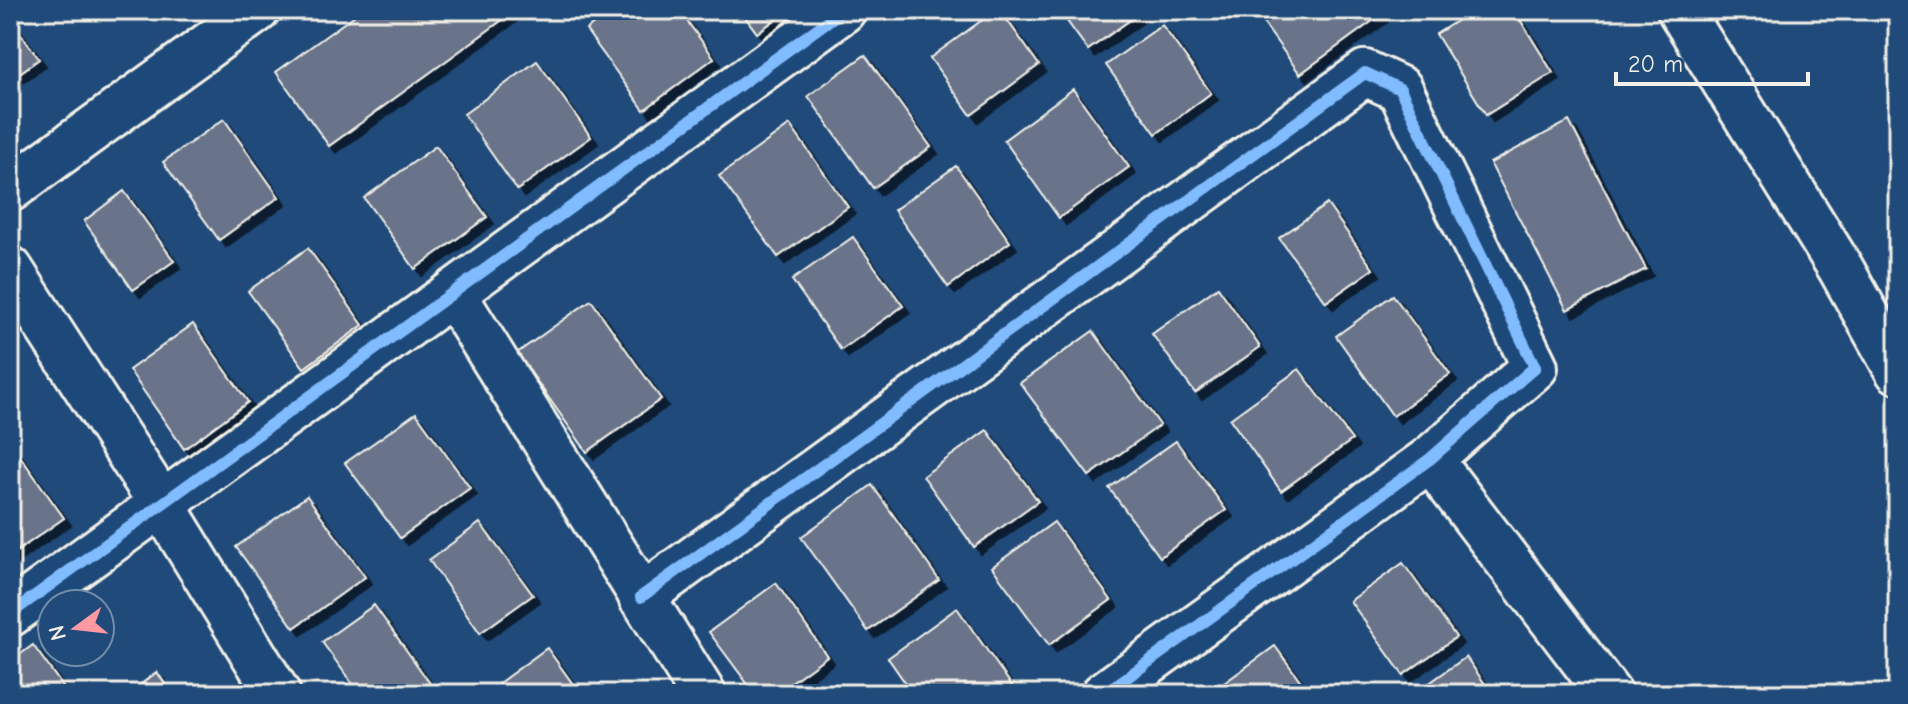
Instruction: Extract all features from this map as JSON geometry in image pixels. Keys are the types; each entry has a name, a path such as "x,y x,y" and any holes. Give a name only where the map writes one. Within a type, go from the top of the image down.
{"street":[{"path":"10,189 257,10"},
{"path":"10,614 843,10"},
{"path":"1680,10 1841,269 1898,371"},
{"path":"641,597 1365,73 1400,89 1535,367 1430,459 1104,694"},
{"path":"10,269 161,503 278,694"},
{"path":"454,295 703,694"},
{"path":"1430,459 1609,694"}],"building":[{"path":"362,10 516,10 329,146 276,72"},
{"path":"612,10 679,10 714,58 644,110 586,30"},
{"path":"740,10 788,10 757,33"},
{"path":"1000,10 1039,65 971,115 930,58"},
{"path":"1059,10 1144,10 1088,50"},
{"path":"1254,10 1379,10 1382,14 1300,74"},
{"path":"1474,10 1514,10 1553,73 1486,115 1436,34"},
{"path":"10,19 39,59 10,80"},
{"path":"1162,25 1211,93 1156,134 1106,65"},
{"path":"865,55 931,147 873,188 808,96"},
{"path":"537,61 591,137 517,190 464,114"},
{"path":"1073,89 1129,167 1059,218 1004,140"},
{"path":"224,119 279,197 219,240 163,162"},
{"path":"1569,121 1646,269 1567,310 1490,163"},
{"path":"790,125 848,207 778,257 719,176"},
{"path":"436,146 487,217 415,269 364,198"},
{"path":"956,166 1010,242 948,287 894,210"},
{"path":"124,191 174,261 133,290 84,221"},
{"path":"1327,204 1373,269 1326,302 1279,238"},
{"path":"853,237 903,306 841,350 792,280"},
{"path":"308,248 363,325 304,368 248,291"},
{"path":"1218,287 1260,347 1195,393 1152,334"},
{"path":"1393,295 1450,374 1393,416 1336,336"},
{"path":"591,300 661,399 587,452 517,353"},
{"path":"193,324 248,402 184,449 129,370"},
{"path":"1093,331 1160,425 1089,476 1020,383"},
{"path":"1299,369 1352,440 1281,491 1230,419"},
{"path":"416,413 470,488 400,538 345,463"},
{"path":"987,430 1038,501 974,547 923,476"},
{"path":"1176,441 1226,510 1160,557 1109,488"},
{"path":"10,442 64,518 10,556"},
{"path":"872,485 939,580 868,631 801,537"},
{"path":"307,496 365,577 294,628 236,547"},
{"path":"1054,522 1111,600 1049,645 992,567"},
{"path":"480,523 533,595 480,633 429,560"},
{"path":"1403,563 1456,637 1403,675 1350,601"},
{"path":"776,583 827,656 775,694 755,694 709,632"},
{"path":"374,605 434,689 428,694 360,694 322,642"},
{"path":"957,608 1015,690 1010,694 913,694 888,658"},
{"path":"33,645 36,649 36,668 49,668 68,694 10,694 10,662"},
{"path":"1275,646 1310,694 1225,694 1220,686"},
{"path":"547,648 580,694 507,694 499,683"},
{"path":"1466,657 1492,694 1414,694"},
{"path":"157,672 172,694 128,694"}],"cycle path":[{"path":"10,614 843,10"},
{"path":"641,597 1365,73 1400,89 1535,367 1430,459 1104,694"}]}
